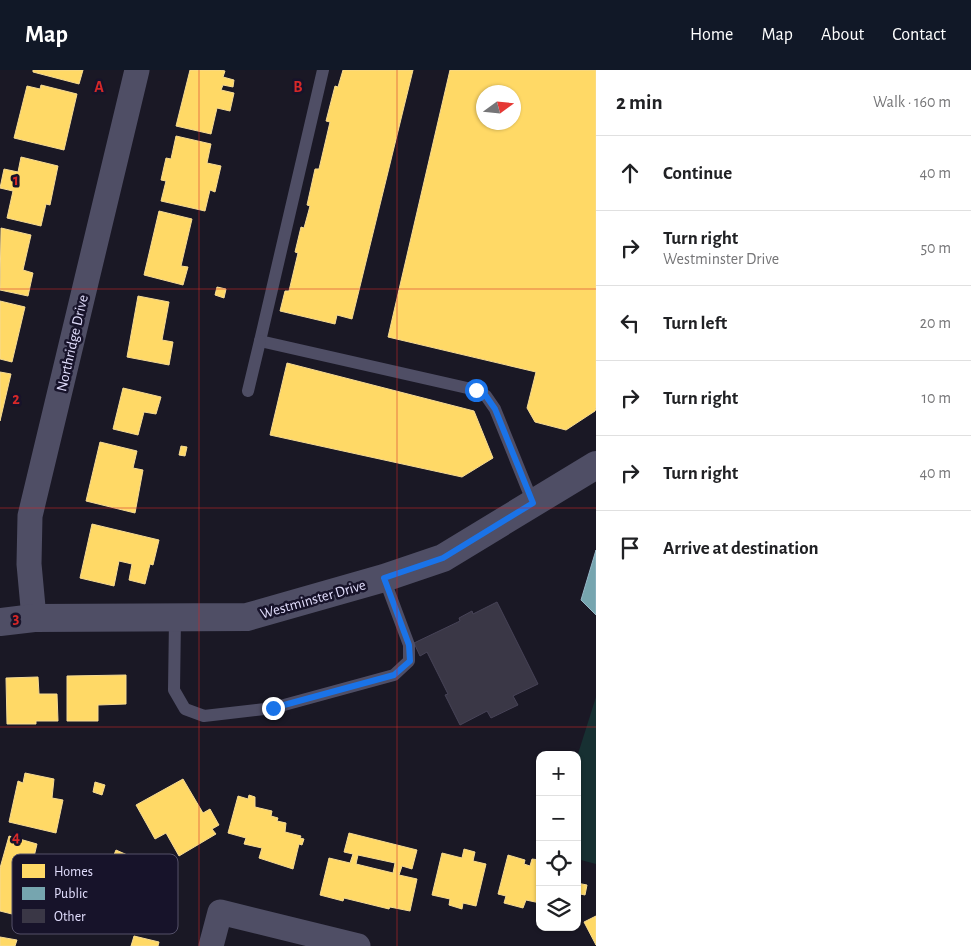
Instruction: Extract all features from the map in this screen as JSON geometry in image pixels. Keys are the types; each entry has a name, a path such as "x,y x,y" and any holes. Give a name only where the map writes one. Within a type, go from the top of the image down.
{"street":[{"name":"Northridge Drive","path":"34,618 29,564 30,516 137,70"},
{"name":"Westminster Drive","path":"0,622 34,618 247,617 384,578 443,558 596,465"},
{"path":"211,946 220,912 358,946"}],"lane":[{"path":"248,391 324,70"},
{"path":"260,341 476,390 486,396 495,409 533,503"},
{"path":"175,618 174,690 185,709 204,716 273,708 394,675 410,661 409,645 384,578"}],"green space":[{"path":"596,697 596,864 581,860 581,751 579,751"}],"building: Homes":[{"path":"33,70 83,70 79,84 33,72"},
{"path":"190,70 221,70 225,71 223,77 234,80 233,87 223,85 221,90 234,93 230,111 217,108 211,134 176,126"},
{"path":"343,70 413,70 352,319 337,315 335,324 280,311 285,291 289,291 298,253 295,252 301,227 304,228 310,206 307,205 315,169 319,169 330,122 326,121 335,86 338,87"},
{"path":"450,70 596,70 595,411 566,430 535,422 527,408 536,372 388,337"},
{"path":"41,85 77,94 64,150 14,138 27,86 40,89"},
{"path":"176,136 211,144 207,163 221,166 215,192 210,190 205,211 161,201 166,181 161,180 166,158 171,159"},
{"path":"21,157 58,166 50,205 46,204 41,226 7,218 13,191 0,188 4,169 18,172"},
{"path":"159,211 192,219 181,266 188,267 183,285 144,275"},
{"path":"1,228 31,235 23,270 33,273 28,296 0,290"},
{"path":"217,287 226,289 224,298 215,295"},
{"path":"138,296 169,302 162,340 173,342 169,365 127,357"},
{"path":"0,301 25,307 12,362 0,359"},
{"path":"287,363 474,411 493,458 462,477 270,435"},
{"path":"0,372 11,374 0,421"},
{"path":"123,388 161,397 156,414 144,412 138,435 113,429"},
{"path":"100,442 137,451 133,468 143,470 135,513 86,501"},
{"path":"181,446 187,447 185,456 179,455"},
{"path":"92,524 159,540 153,565 150,564 145,584 129,580 132,564 119,561 114,586 80,578"},
{"path":"126,675 126,704 98,705 98,721 67,721 67,676"},
{"path":"38,677 39,694 57,694 58,721 36,721 36,724 7,724 6,678"},
{"path":"25,773 54,779 52,798 63,800 56,833 9,822 18,781 23,783"},
{"path":"183,779 203,813 210,809 219,825 212,829 216,834 179,856 166,833 155,839 136,805"},
{"path":"95,782 105,785 102,795 93,792"},
{"path":"249,795 255,797 255,807 272,811 271,816 278,818 277,821 286,823 285,832 301,836 300,838 304,839 302,845 299,844 293,869 259,858 262,848 244,844 246,838 228,833 238,796 248,799"},
{"path":"349,833 417,850 412,869 402,866 399,875 417,879 410,911 390,907 389,909 344,898 343,901 320,895 329,858 350,863 353,854 344,852","holes":["358,855 395,863 393,873 356,864"]},
{"path":"9,836 37,844 35,854 12,854 12,914 0,911 0,868"},
{"path":"464,849 475,852 473,861 486,864 476,906 463,903 462,909 449,905 450,899 432,895 442,853 462,858"},
{"path":"116,850 125,854 114,854"},
{"path":"508,855 525,860 524,864 530,866 532,859 536,860 536,902 526,900 523,908 504,903 506,896 498,894"},
{"path":"581,884 587,885 585,895 581,894"},
{"path":"596,916 596,945 584,922"},
{"path":"134,936 159,942 158,946 131,946"},
{"path":"0,937 17,940 15,946 0,946"}],"building: Public":[{"path":"596,550 596,615 581,600"}],"building: Other":[{"path":"497,602 538,684 513,696 518,705 491,718 487,711 460,725 445,695 448,694 427,652 420,656 414,643 460,621 459,618 472,611 473,614"}],"route":[{"path":"273,708 394,675 410,661 409,645 384,578 443,558 533,503 495,409 486,396 476,390"}]}
